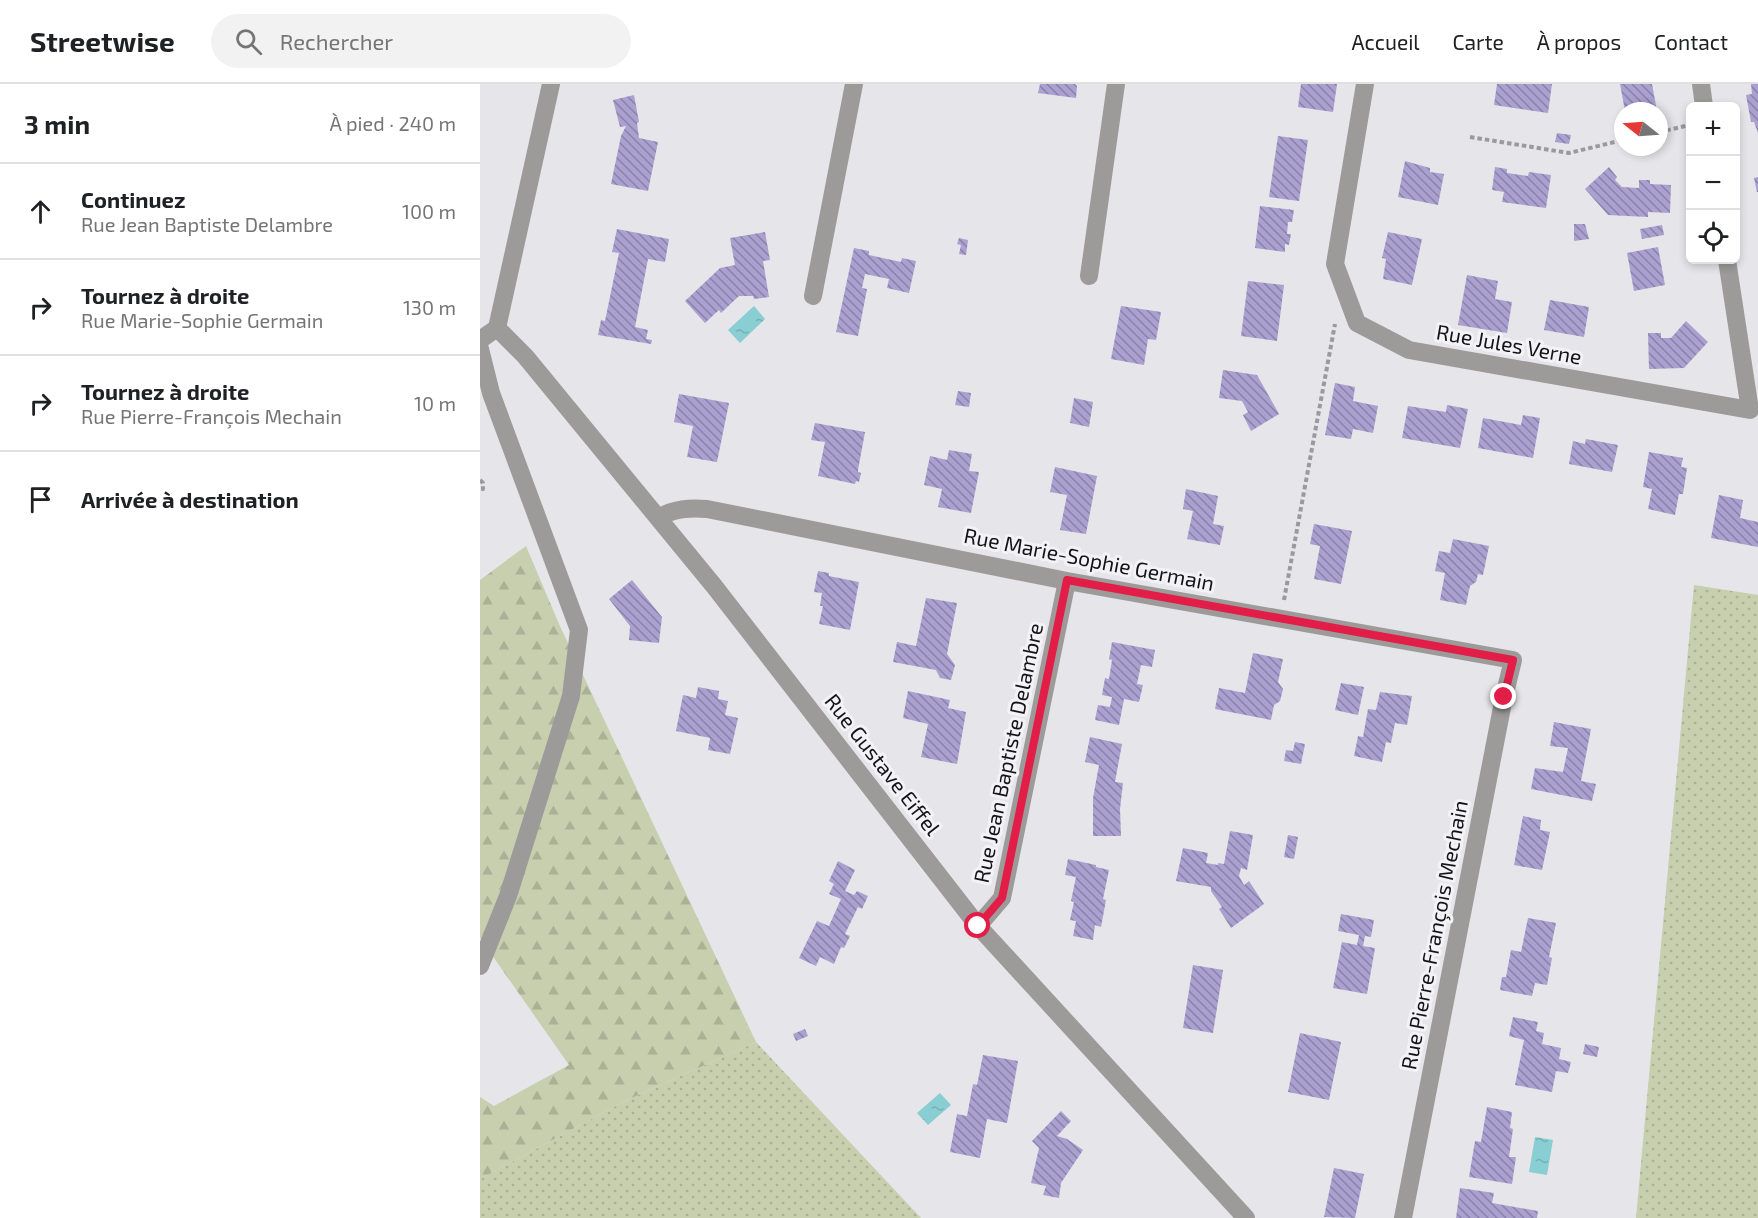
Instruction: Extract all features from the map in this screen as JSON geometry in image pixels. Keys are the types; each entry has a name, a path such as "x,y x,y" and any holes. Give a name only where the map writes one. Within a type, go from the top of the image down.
{"street":[{"path":"480,340 497,328 551,84"},
{"path":"813,296 854,84"},
{"path":"1089,276 1116,84"},
{"name":"Rue Jules Verne","path":"1365,84 1335,264 1357,323 1409,350 1754,413 1729,264"},
{"path":"1701,84 1703,102"},
{"name":"Rue Gustave Eiffel","path":"497,328 525,356 660,518 978,926 1246,1218"},
{"path":"480,349 491,393 579,630 571,696 508,896 480,966"},
{"name":"Rue Marie-Sophie Germain","path":"660,518 666,513 680,510 707,508 1067,580 1513,660"},
{"name":"Rue Jean Baptiste Delambre","path":"978,926 1002,898 1067,580"},
{"name":"Rue Pierre-François Mechain","path":"1403,1218 1513,660"}],"path":[{"path":"1668,130 1686,126"},
{"path":"1470,137 1569,153 1614,142"},
{"path":"1280,618 1336,319"},
{"path":"480,480 483,483 483,489 480,489"}],"green space":[{"path":"526,546 559,624 756,1042 623,1102 480,1179 480,1097 494,1106 569,1065 480,938 480,580"},
{"path":"1694,585 1758,595 1758,1218 1636,1218"},
{"path":"756,1042 921,1218 480,1218 480,1179 623,1102"}],"water":[{"path":"754,306 765,319 740,343 728,330"},
{"path":"940,1093 951,1105 928,1125 917,1113"},
{"path":"1535,1137 1553,1140 1547,1175 1529,1172"}],"building":[{"path":"1040,84 1075,84 1077,86 1076,98 1038,93"},
{"path":"1301,84 1337,84 1333,112 1298,107"},
{"path":"1497,84 1552,84 1548,113 1494,105"},
{"path":"1620,84 1652,84 1655,102 1623,102"},
{"path":"1751,84 1758,84 1758,133 1754,122 1751,122 1746,95 1752,94"},
{"path":"634,95 639,122 637,123 639,138 658,142 648,191 611,184 621,136 626,126 620,127 613,100"},
{"path":"1557,133 1571,135 1569,144 1555,142"},
{"path":"1278,136 1308,140 1299,201 1269,197"},
{"path":"1405,161 1430,168 1430,172 1444,174 1438,205 1398,197"},
{"path":"1495,167 1507,169 1507,173 1528,176 1529,172 1551,175 1546,208 1502,202 1504,192 1492,190"},
{"path":"1609,167 1617,177 1615,180 1622,187 1639,188 1639,180 1650,180 1650,184 1671,185 1670,213 1648,212 1648,217 1608,215 1585,189"},
{"path":"1758,177 1758,192 1757,192 1754,178"},
{"path":"1260,206 1294,210 1292,222 1288,222 1287,234 1291,234 1289,245 1285,244 1285,252 1255,248"},
{"path":"1574,224 1585,224 1589,239 1574,241"},
{"path":"1662,225 1664,235 1642,239 1640,229"},
{"path":"617,229 669,239 665,262 648,259 635,327 648,330 646,339 652,340 651,344 598,335 601,320 605,321 619,253 612,252"},
{"path":"765,232 770,260 763,261 769,297 754,299 753,296 739,296 721,313 719,310 705,323 685,301 720,268 735,265 730,238"},
{"path":"1388,232 1422,239 1412,285 1383,279 1386,259 1382,258"},
{"path":"959,238 968,240 966,255 959,254 961,245 957,244"},
{"path":"1658,247 1665,285 1634,291 1627,253"},
{"path":"854,248 869,251 869,255 901,262 902,258 916,261 909,293 887,288 889,279 865,274 862,288 867,289 858,336 836,332"},
{"path":"1467,275 1498,281 1495,299 1512,302 1507,333 1458,325"},
{"path":"1248,281 1284,285 1277,341 1241,336"},
{"path":"1550,300 1589,307 1584,337 1544,330"},
{"path":"1121,306 1161,312 1156,340 1148,339 1144,365 1111,359"},
{"path":"1686,321 1708,342 1684,368 1649,369 1648,333 1661,333 1661,338 1671,338"},
{"path":"1223,370 1257,375 1279,414 1251,431 1243,415 1248,412 1242,401 1219,398"},
{"path":"1335,383 1355,387 1353,401 1378,406 1373,433 1353,429 1351,439 1325,435"},
{"path":"958,391 971,393 969,407 955,405"},
{"path":"679,394 729,403 717,462 687,457 693,426 674,422"},
{"path":"1074,398 1093,402 1089,427 1070,423"},
{"path":"1447,405 1468,409 1460,448 1402,438 1408,406 1446,412"},
{"path":"1523,415 1540,418 1533,458 1478,448 1483,418 1521,425"},
{"path":"815,423 865,432 858,470 861,473 859,482 856,481 855,484 818,476 825,442 811,440"},
{"path":"1586,439 1618,445 1612,472 1569,464 1573,441 1585,444"},
{"path":"949,450 972,454 969,471 979,472 971,513 938,507 942,489 924,485 930,456 947,460"},
{"path":"1649,452 1683,458 1681,467 1687,468 1683,494 1679,494 1675,515 1648,509 1652,489 1643,487"},
{"path":"1055,467 1097,476 1086,534 1060,530 1067,495 1050,492"},
{"path":"1186,489 1218,496 1213,524 1224,526 1220,545 1187,539 1193,511 1183,509"},
{"path":"1719,495 1743,500 1740,518 1758,522 1758,547 1711,538"},
{"path":"1314,524 1352,531 1341,584 1314,579 1320,546 1310,544"},
{"path":"1453,539 1489,546 1483,575 1478,574 1476,582 1470,586 1466,605 1440,600 1445,573 1435,571 1439,551 1450,553"},
{"path":"818,571 829,573 829,576 859,582 850,630 819,624 823,606 820,606 822,593 814,592"},
{"path":"632,580 662,617 659,643 629,640 630,626 609,599"},
{"path":"926,598 957,603 947,654 955,665 951,680 940,678 936,670 893,662 897,642 916,646"},
{"path":"1112,642 1155,650 1152,667 1141,665 1137,684 1143,685 1139,702 1124,699 1119,725 1095,720 1098,705 1110,707 1112,697 1102,695 1105,678 1109,679"},
{"path":"1253,653 1283,659 1278,682 1283,689 1280,701 1274,705 1271,720 1215,709 1219,688 1245,693"},
{"path":"1341,683 1364,687 1358,715 1335,710"},
{"path":"698,687 719,691 718,699 728,701 725,715 738,718 730,754 708,750 710,738 676,731 683,695 696,698"},
{"path":"908,691 950,700 948,708 966,712 957,764 921,757 928,724 903,718"},
{"path":"1380,692 1412,696 1407,725 1395,723 1391,743 1386,742 1382,762 1354,756 1358,736 1363,737 1368,709 1376,710"},
{"path":"1554,722 1591,729 1581,781 1596,784 1592,801 1531,789 1535,768 1563,772 1568,748 1550,746"},
{"path":"1090,737 1122,744 1115,782 1123,783 1120,809 1121,836 1093,836 1093,798 1099,765 1085,762"},
{"path":"1295,742 1305,744 1301,764 1284,761 1286,750 1293,751"},
{"path":"1523,816 1541,820 1540,830 1550,832 1542,870 1514,865"},
{"path":"1230,831 1253,835 1247,870 1241,868 1239,876 1244,885 1249,881 1264,904 1231,928 1219,909 1222,907 1211,891 1211,887 1176,881 1183,848 1208,853 1206,863 1224,864"},
{"path":"1288,835 1298,837 1294,859 1284,857"},
{"path":"1068,859 1109,870 1103,899 1106,900 1101,927 1095,925 1093,940 1073,936 1076,921 1070,920 1076,877 1065,875"},
{"path":"838,861 855,870 845,891 854,895 857,891 868,896 862,909 858,907 845,934 850,936 844,948 841,947 834,964 820,957 816,966 799,958 817,921 829,926 841,899 829,894 834,884 829,881"},
{"path":"1341,914 1374,920 1371,937 1365,936 1363,946 1375,948 1367,994 1333,988 1342,942 1357,945 1359,935 1338,931"},
{"path":"1528,918 1556,923 1549,957 1552,958 1547,985 1535,983 1532,996 1500,990 1502,977 1506,977 1511,950 1521,952"},
{"path":"1193,965 1223,970 1213,1033 1183,1028"},
{"path":"1513,1017 1538,1022 1536,1031 1544,1033 1542,1044 1561,1048 1559,1059 1571,1062 1568,1073 1556,1071 1552,1092 1515,1085 1524,1040 1509,1036"},
{"path":"805,1029 808,1036 796,1041 793,1034"},
{"path":"1300,1033 1341,1042 1329,1100 1288,1092"},
{"path":"1585,1044 1599,1047 1597,1057 1583,1054"},
{"path":"983,1055 1018,1061 1007,1123 987,1119 980,1158 950,1152 957,1114 967,1116 973,1084 977,1085"},
{"path":"1487,1107 1512,1112 1510,1128 1513,1129 1509,1157 1516,1157 1512,1184 1469,1177 1475,1141 1481,1142"},
{"path":"1061,1111 1071,1121 1057,1136 1067,1139 1083,1150 1061,1183 1059,1198 1043,1195 1046,1186 1031,1183 1039,1148 1032,1141"},
{"path":"1334,1168 1364,1174 1355,1218 1324,1217"},
{"path":"1460,1188 1494,1193 1492,1203 1538,1211 1537,1218 1456,1218"}],"route":[{"path":"978,926 1002,898 1067,580 1513,660 1504,697"}]}
